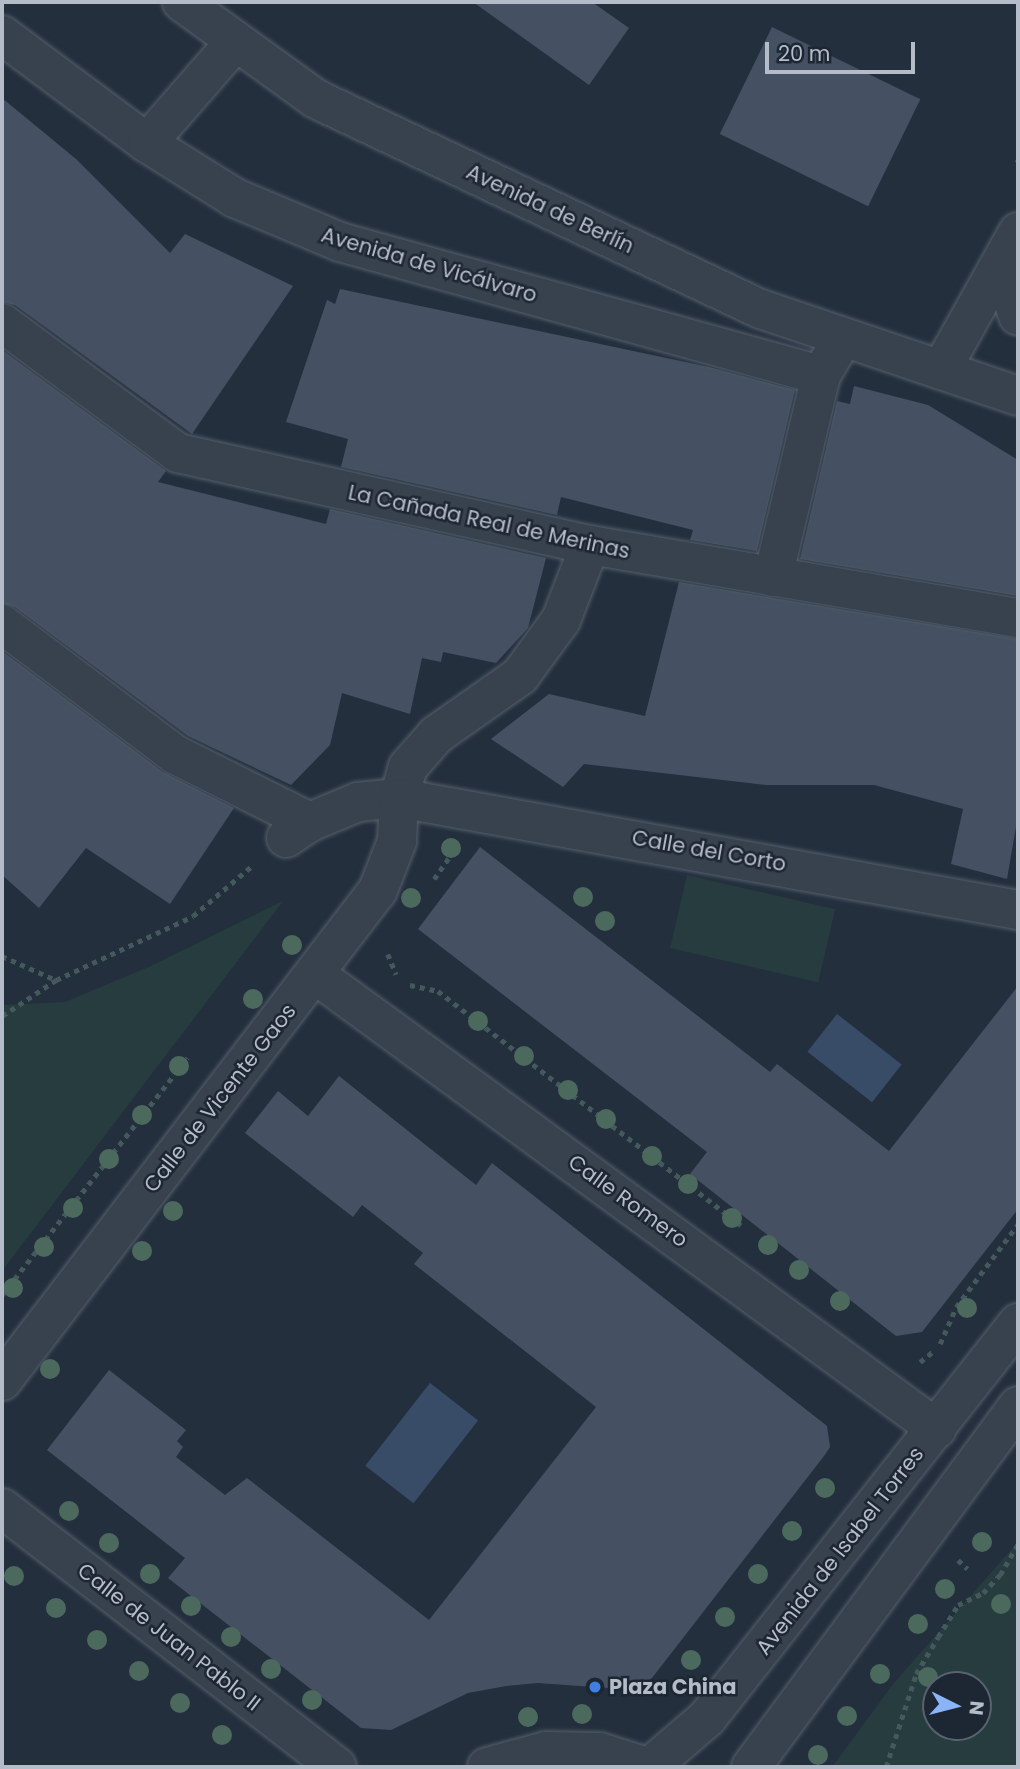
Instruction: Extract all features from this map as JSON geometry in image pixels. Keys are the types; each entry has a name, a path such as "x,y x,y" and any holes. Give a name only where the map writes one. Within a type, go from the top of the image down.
{"street":[{"name":"Avenida de Berlín","path":"182,2 316,99 761,309 941,370"},
{"name":"Avenida de Vicálvaro","path":"2,35 147,143 235,198 340,242 821,375"},
{"path":"147,143 236,41"},
{"path":"1015,238 1009,288 1018,316"},
{"path":"1015,238 941,370 1018,396"},
{"name":"La Cañada Real de Merinas","path":"2,323 178,453 590,545 1018,618"},
{"path":"773,577 821,375 843,338"},
{"name":"Calle de Vicente Gaos","path":"2,1381 316,975 378,890 397,841 399,798 408,766 436,735 520,676 561,620 590,545"},
{"path":"2,624 176,755 298,830"},
{"name":"Calle del Corto","path":"298,830 358,802 399,798 481,810 1018,910"},
{"name":"Calle Romero","path":"316,975 937,1429"},
{"name":"Avenida de Isabel Torres","path":"648,1767 707,1718 1018,1323"},
{"path":"751,1767 1018,1406"},
{"name":"Calle de Juan Pablo II","path":"2,1508 337,1767"},
{"path":"487,1767 546,1751 599,1752 648,1767"}],"path":[{"path":"430,883 481,810"},
{"path":"2,1016 56,980 193,916 298,830"},
{"path":"387,949 389,965 404,985 438,991 747,1229"},
{"path":"2,956 56,980"},
{"path":"2,1295 194,1050"},
{"path":"910,1362 920,1363 939,1347 956,1307 1018,1224"},
{"path":"886,1767 916,1674 958,1605 983,1593 1000,1575 1018,1544"}],"green space":[{"path":"687,875 835,909 818,982 670,948"},
{"path":"283,901 2,1271 2,1005 65,1002 151,966"},
{"path":"1018,1542 1018,1767 832,1767 894,1683"}],"water":[{"path":"837,1014 902,1064 872,1102 807,1052"},
{"path":"430,1383 478,1421 413,1503 365,1466"}],"building":[{"path":"473,2 592,2 629,28 589,85"},
{"path":"772,27 920,99 868,206 720,134"},
{"path":"2,98 76,159 170,253 185,234 293,286 192,434 15,305 2,302"},
{"path":"340,289 709,367 795,390 757,551 690,540 693,530 561,497 557,515 341,467 348,439 286,422 327,300 335,304"},
{"path":"2,350 166,471 158,482 326,524 330,509 546,558 528,628 496,663 443,652 441,662 422,658 410,714 342,693 330,745 291,785 188,736 15,607 2,603"},
{"path":"854,386 928,405 1018,460 1018,596 800,559 837,401 850,404"},
{"path":"679,582 1018,639 1018,815 1007,879 951,864 963,809 874,785 766,785 584,764 563,787 491,739 549,694 645,716"},
{"path":"2,651 163,772 234,808 170,904 86,848 39,908 2,875"},
{"path":"480,847 770,1072 777,1064 889,1151 1018,986 1018,1209 922,1332 896,1336 690,1174 707,1152 418,929"},
{"path":"339,1076 476,1185 492,1163 827,1426 830,1447 824,1456 652,1678 636,1690 538,1683 506,1686 468,1693 391,1730 361,1728 168,1578 185,1558 47,1450 109,1370 186,1430 177,1441 183,1447 176,1457 225,1495 247,1478 429,1620 596,1407 414,1264 423,1253 362,1205 353,1217 245,1133 278,1091 308,1116"}],"place":[{"name":"Plaza China","path":"595,1687"}]}
